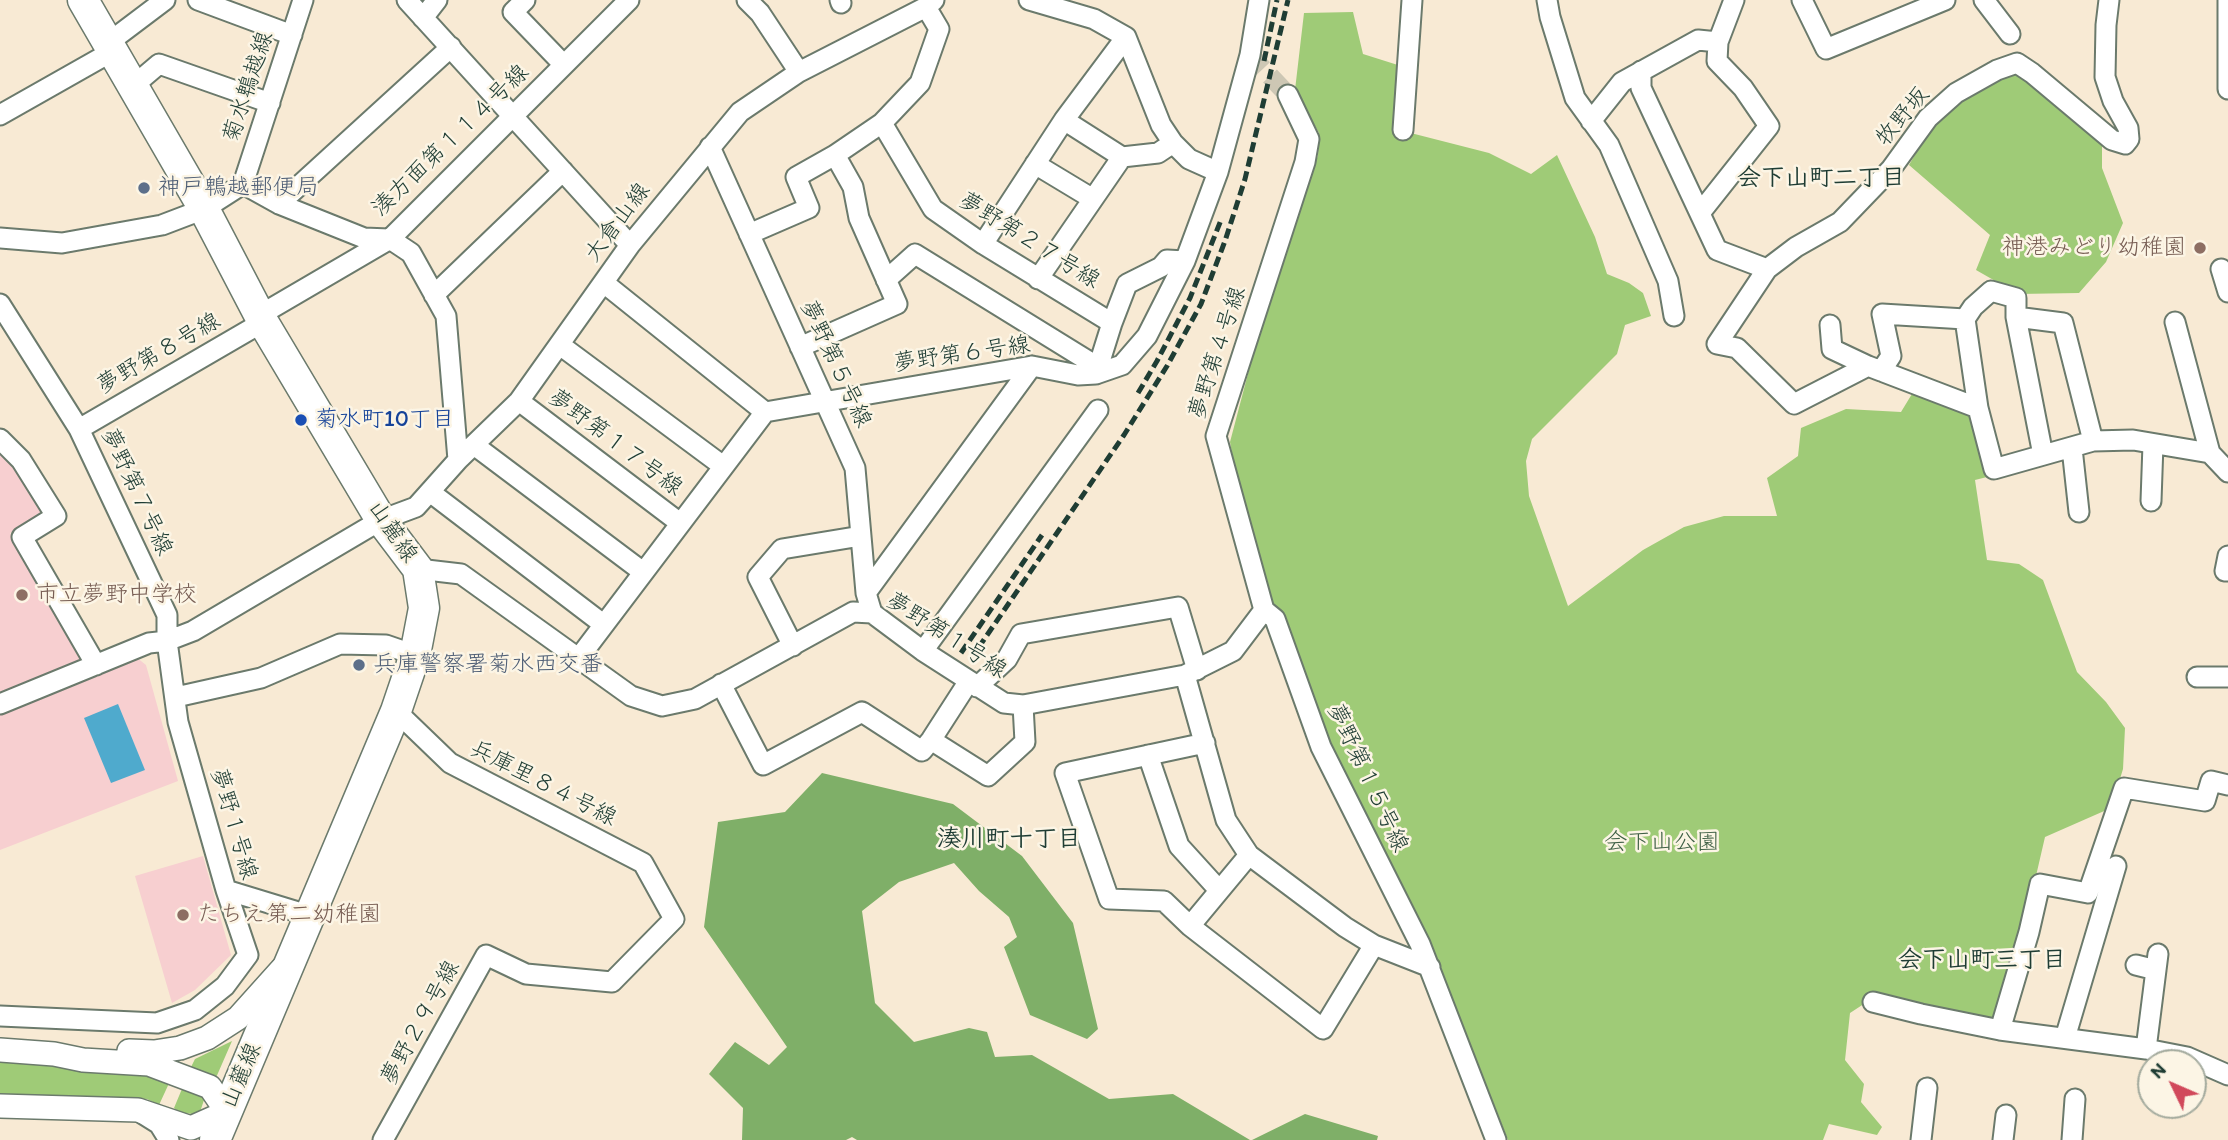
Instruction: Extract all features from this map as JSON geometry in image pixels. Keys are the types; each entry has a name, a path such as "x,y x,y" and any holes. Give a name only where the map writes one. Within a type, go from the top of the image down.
{"main road":[{"name":"山麓線","path":"83,0 204,209 262,319 381,520 418,569 425,608 415,655 396,711 215,1140"}],"street":[{"path":"0,115 110,47 165,0"},
{"path":"198,0 292,35"},
{"name":"菊水鵯越線","path":"243,184 303,0"},
{"path":"407,0 630,245"},
{"path":"423,18 437,0"},
{"path":"525,0 513,12 564,65"},
{"name":"湊方面第１１４号線","path":"243,184 279,204 364,238 390,239 629,0"},
{"path":"747,0 760,13 799,72"},
{"path":"1029,0 1094,19 1126,37 1161,125 1173,143 1189,159 1218,172"},
{"name":"夢野第６号線","path":"765,412 1032,366 1078,375 1122,365 1147,336 1185,261 1218,172 1250,55 1259,0"},
{"path":"1403,130 1412,0"},
{"path":"1547,0 1575,98 1609,145 1668,281 1674,316"},
{"path":"1700,213 1769,126 1744,88 1717,61 1718,42 1734,0"},
{"path":"1802,0 1826,48 1945,0"},
{"path":"1984,0 2010,34"},
{"name":"牧野坂","path":"1874,368 1794,404 1737,348 1717,344 1767,269 1796,247 1840,222 1891,169 1928,118 1956,93 1997,70 2017,63 2112,141 2125,144 2129,139 2129,128 2113,101 2105,77 2109,0"},
{"path":"2228,0 2228,89"},
{"path":"749,234 810,208 796,177 835,155 882,123 920,83 939,29 930,3"},
{"name":"大倉山線","path":"381,520 416,507 458,460 519,401 630,245 740,112 799,72 930,3"},
{"path":"983,244 1064,120 1126,37"},
{"path":"1591,121 1622,82 1698,40 1718,42"},
{"path":"279,204 451,47"},
{"path":"133,86 159,64 270,103"},
{"path":"1641,71 1641,88 1717,250 1767,269"},
{"name":"夢野第４号線","path":"1264,610 1216,436 1305,162 1309,139 1288,95"},
{"path":"1064,120 1122,157 1158,153 1173,143"},
{"name":"夢野第２７号線","path":"882,123 933,209 983,244 1112,323"},
{"name":"夢野第５号線","path":"710,147 855,468 866,593 872,613"},
{"path":"800,348 897,304 859,218 852,187 835,155"},
{"path":"1038,278 1122,157"},
{"path":"1035,164 1093,200"},
{"path":"434,295 563,171"},
{"path":"0,238 62,243 162,225 204,209 243,184"},
{"path":"390,239 411,253 446,316 458,460"},
{"name":"夢野第８号線","path":"79,429 390,239"},
{"path":"886,280 915,254 1097,370 1127,284 1161,267 1167,260 1185,261"},
{"path":"2221,269 2228,292"},
{"path":"578,659 765,412 604,283"},
{"path":"2043,455 2016,317 2016,298 1991,291 1973,307 1965,319 1978,408 1994,469 2093,441 2133,440 2210,453"},
{"path":"1874,368 1891,356 1882,314 1965,319"},
{"name":"夢野第７号線","path":"3,316 79,429 167,615 167,641"},
{"path":"2016,317 2063,323 2093,441"},
{"path":"2175,322 2210,453 2228,472"},
{"path":"1830,325 1832,349 1978,408"},
{"path":"560,345 723,466"},
{"path":"866,593 1032,366"},
{"name":"夢野第１７号線","path":"519,401 680,523"},
{"path":"923,651 1098,410"},
{"path":"0,439 21,460 56,516 22,537 96,665"},
{"path":"2151,501 2153,444"},
{"path":"474,445 643,572"},
{"path":"2072,448 2079,512"},
{"path":"430,492 603,624"},
{"path":"0,704 149,643 167,641 193,631 381,520"},
{"path":"793,646 758,577 782,548 861,536"},
{"path":"2228,556 2225,571 2228,571"},
{"name":"夢野第１号線","path":"418,569 461,574 631,696 662,706 695,699 853,612 872,613 923,651 1004,703 1023,705 1191,673"},
{"path":"722,684 763,765 862,712 922,751 973,684 1007,659 1021,634 1178,607 1205,743 1226,820 1249,855 1345,927 1374,945 1430,967"},
{"path":"1191,673 1233,651 1264,610"},
{"name":"夢野第１５号線","path":"1264,610 1275,619 1321,747 1430,967 1496,1140"},
{"name":"夢野１号線","path":"0,1016 157,1023 195,1010 225,986 248,955 226,890 178,722 167,641"},
{"path":"176,697 261,678 340,644 386,645 415,655"},
{"path":"2197,677 2228,677"},
{"path":"931,740 988,776 1025,741 1023,705"},
{"name":"兵庫里８４号線","path":"396,711 450,764 643,863"},
{"path":"1205,743 1065,773 1109,899 1164,901 1190,926 1323,1029 1374,945"},
{"path":"1148,755 1178,846 1219,890"},
{"path":"2000,1030 2040,884 2088,892 2123,788 2205,802 2211,781 2228,785"},
{"path":"1190,926 1249,855"},
{"name":"夢野２９号線","path":"383,1140 486,955 526,974 612,982 674,919 643,863"},
{"path":"2065,1038 2116,866"},
{"path":"226,890 308,915"},
{"path":"54,1054 77,1048 154,1052 180,1048 207,1038 238,1018 290,959"},
{"path":"1873,1002 2000,1030 2146,1049 2157,962 2136,965"},
{"path":"0,1050 54,1054 83,1060 149,1064 210,1087 227,1112 191,1128 138,1110 0,1106"},
{"path":"2207,1065 2228,1075"},
{"path":"1921,1140 1927,1088"},
{"path":"2072,1140 2075,1099"},
{"path":"138,1110 159,1124 169,1140"},
{"path":"2003,1140 2006,1115"}],"shaded area":[{"name":"市立夢野中学校","path":"0,450 15,465 43,514 10,533 90,676 136,657 146,665 178,781 0,850"},
{"name":"たちえ第二幼稚園","path":"203,856 231,955 195,990 172,1003 135,876"}],"green space":[{"name":"会下山公園","path":"1353,12 1363,54 1401,66 1399,130 1489,153 1531,174 1557,155 1595,237 1607,274 1629,283 1643,293 1651,316 1625,325 1617,354 1532,439 1526,461 1529,496 1568,606 1643,550 1684,527 1724,516 1777,516 1767,478 1798,456 1801,428 1846,409 1901,412 1915,389 1976,415 1991,476 1975,480 1987,560 2019,564 2043,580 2077,672 2106,702 2125,728 2123,769 2111,808 2045,837 2023,932 1996,1024 1876,996 1850,1013 1845,1060 1864,1084 1861,1102 1882,1127 1877,1135 1829,1124 1823,1140 1508,1140 1434,954 1327,745 1288,637 1267,591 1240,498 1230,442 1250,366 1318,155 1319,133 1295,90 1304,13"},
{"path":"2019,72 2102,141 2102,168 2123,223 2106,262 2079,293 2018,294 1976,270 1990,235 1909,165 1936,119 1963,96 1999,76"},
{"path":"822,773 953,804 1022,856 1073,923 1098,1029 1087,1039 1030,1015 1004,947 1017,937 1009,917 979,891 954,863 899,882 862,911 875,1003 914,1042 969,1028 987,1032 995,1057 1032,1055 1109,1099 1173,1094 1250,1140 857,1140 852,1137 846,1140 742,1140 743,1108 709,1074 735,1042 769,1065 787,1047 704,927 718,822 785,812"},
{"path":"232,1041 215,1080 189,1071 195,1059"},
{"path":"0,1062 153,1073 171,1079 159,1105 147,1099 0,1094"},
{"path":"184,1084 206,1094 199,1115 178,1112 174,1108"},
{"path":"1305,1114 1378,1136 1377,1140 1252,1140"}],"water":[{"path":"118,704 145,770 111,783 84,718"}],"tunnel":[{"path":"1250,55 1288,95"}],"railway":[{"path":"1264,61 1277,0"},
{"path":"970,660 1124,435 1167,366 1201,304 1245,179 1288,0"},
{"path":"1138,393 1190,298 1221,220"},
{"path":"961,653 1042,535"}],"place":[{"name":"神戸鵯越郵便局","path":"144,188"},
{"name":"神港みどり幼稚園","path":"2200,248"},
{"name":"菊水町10丁目","path":"301,420"},
{"name":"市立夢野中学校","path":"22,595"},
{"name":"兵庫警察署菊水西交番","path":"359,665"},
{"name":"たちえ第二幼稚園","path":"183,915"}],"district":[{"name":"会下山町二丁目","path":"1821,179"},
{"name":"湊川町十丁目","path":"1009,840"},
{"name":"会下山町三丁目","path":"1982,961"}]}
